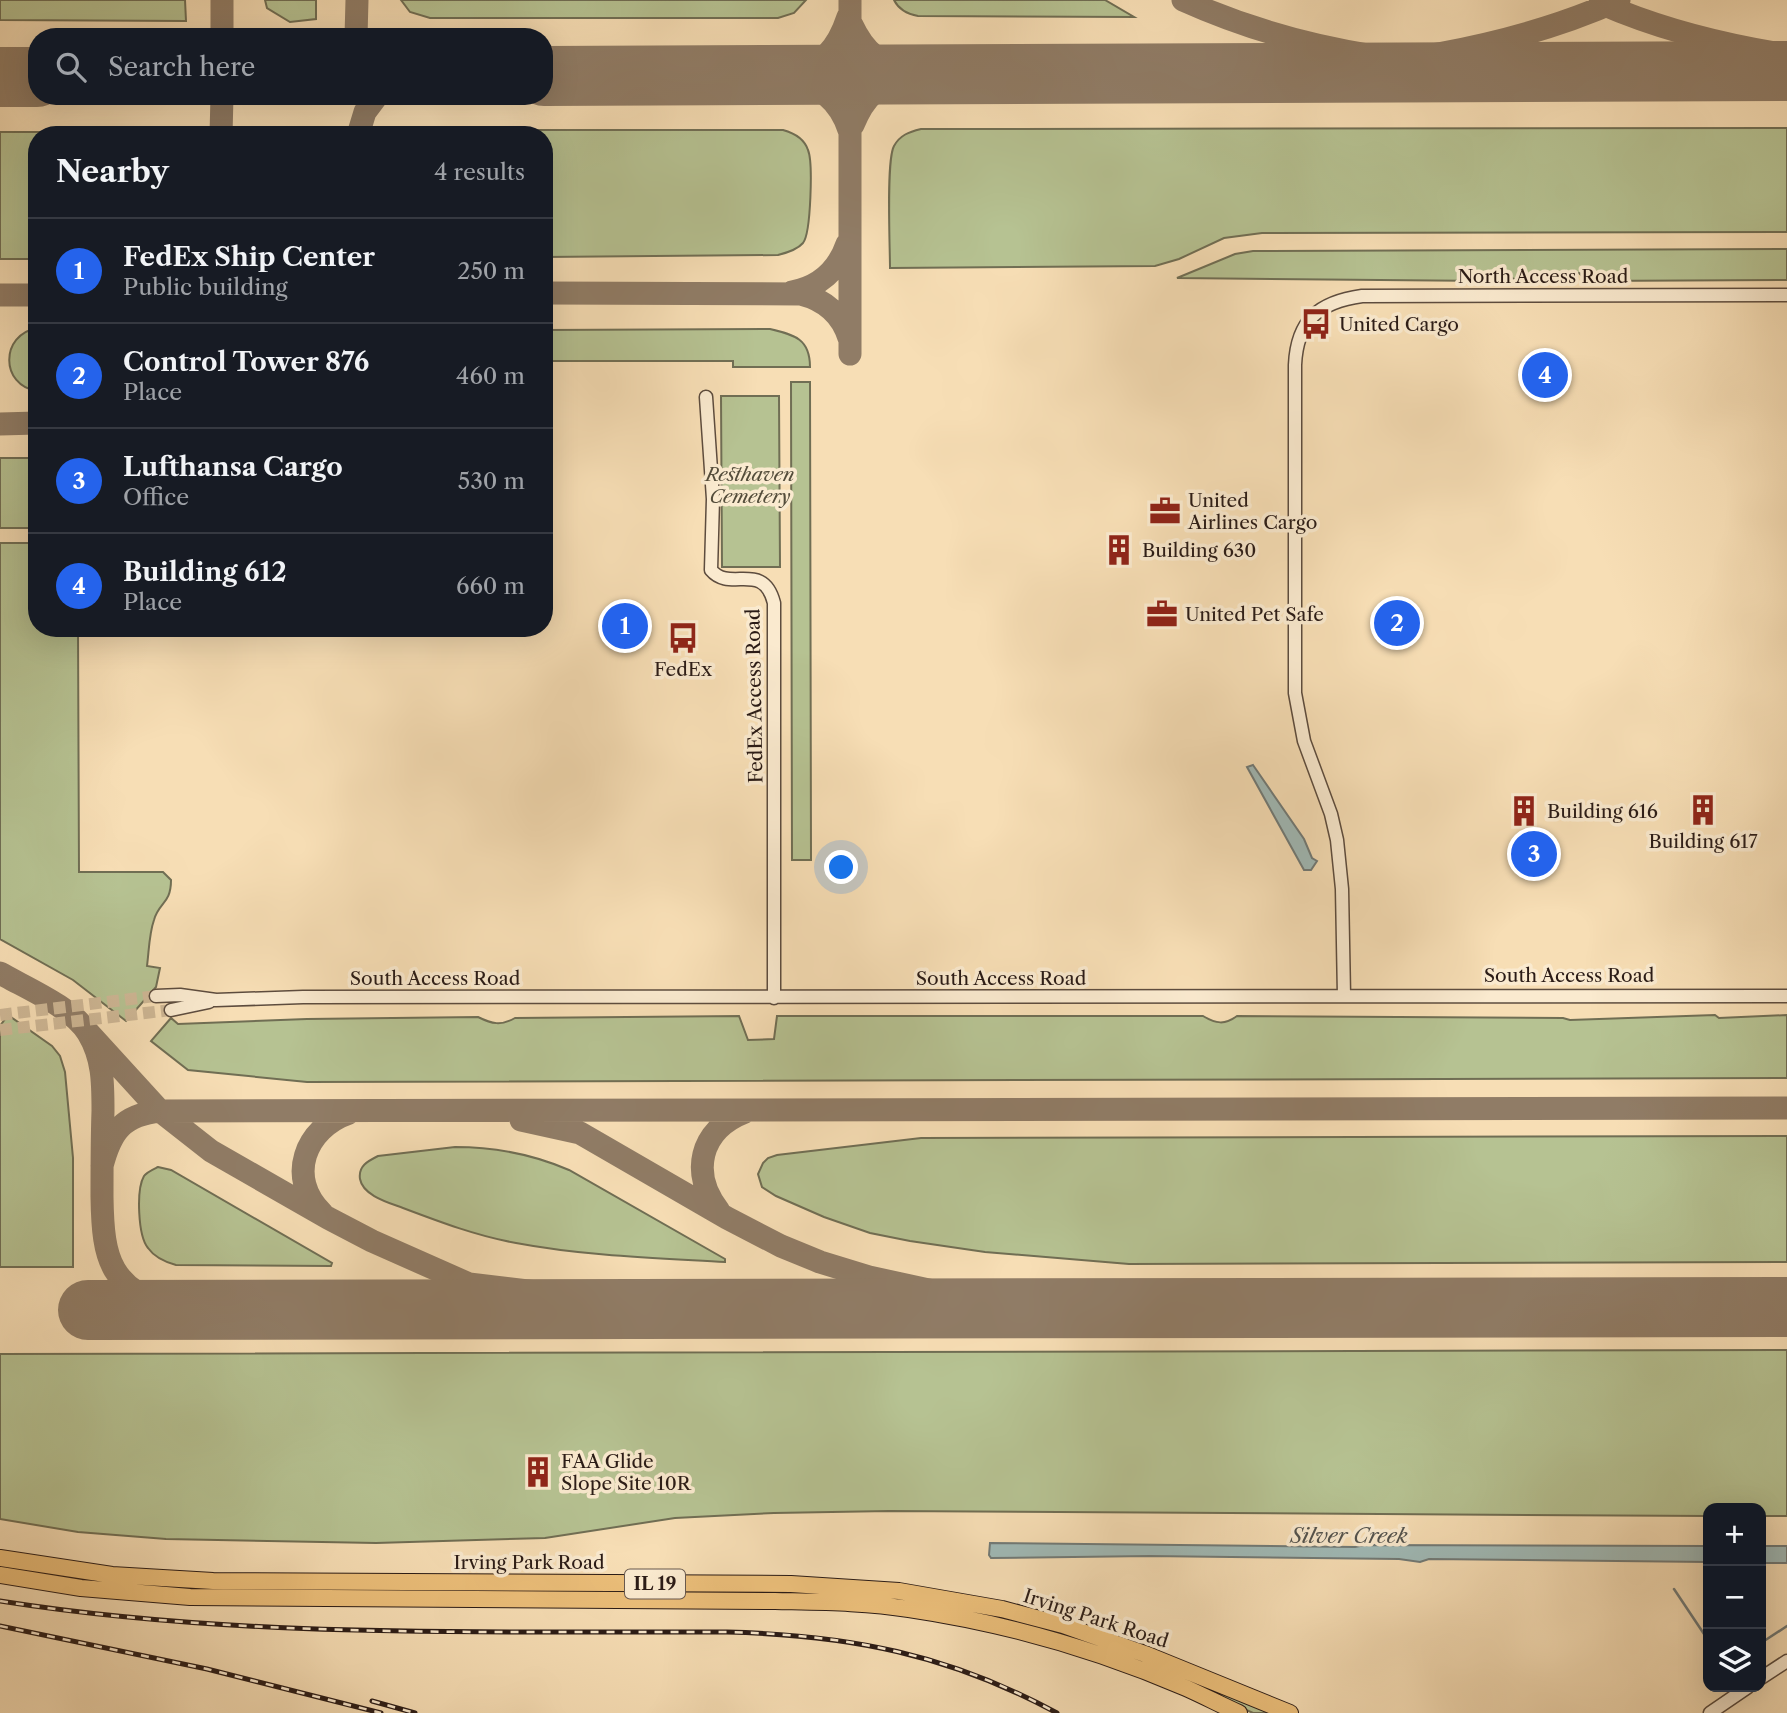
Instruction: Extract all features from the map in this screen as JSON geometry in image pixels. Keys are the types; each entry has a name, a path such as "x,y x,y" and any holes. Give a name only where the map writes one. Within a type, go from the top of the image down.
{"main road":[{"name":"Irving Park Road","path":"0,1558 112,1575 213,1581 805,1584 899,1591 1002,1609 1063,1625 1290,1713"},
{"name":"Irving Park Road","path":"0,1575 81,1588 190,1597 775,1601 834,1602 906,1608 1000,1626 1052,1640 1134,1668 1239,1713"}],"street":[{"name":"North Access Road","path":"1344,996 1342,888 1337,840 1331,814 1304,741 1295,694 1295,365 1296,349 1308,322 1339,299 1362,296 1787,295"},
{"name":"FedEx Access Road","path":"706,397 713,499 711,570 721,578 753,579 763,583 771,592 774,604 774,998"},
{"name":"South Access Road","path":"156,996 180,995 216,1000 303,997 1787,996"},
{"name":"South Access Road","path":"171,1010 216,1000"},
{"path":"1766,1675 1787,1661"},
{"path":"1710,1713 1741,1692"}],"green space":[{"path":"0,0 185,0 186,21 0,20"},
{"path":"265,0 316,0 316,19 290,22 267,8"},
{"path":"401,0 806,0 794,13 778,18 430,18 410,12"},
{"path":"894,0 1105,0 1134,17 918,16 904,11"},
{"path":"1787,128 1787,232 1262,233 1224,238 1179,259 1155,266 890,268 889,185 892,154 896,142 921,129"},
{"path":"553,130 783,130 795,134 806,146 810,157 808,226 806,237 798,248 778,255 553,257"},
{"path":"0,132 28,132 28,259 0,259"},
{"path":"1787,249 1787,280 1587,281 1579,273 1566,273 1556,281 1516,281 1509,275 1499,275 1489,281 1177,278 1235,254 1253,251"},
{"path":"770,329 794,336 804,344 810,367 733,367 733,361 553,361 553,330"},
{"path":"28,331 28,388 16,380 9,360 16,340"},
{"path":"791,382 810,382 811,860 792,860"},
{"name":"Resthaven Cemetery","path":"721,396 779,396 780,567 722,567"},
{"path":"0,458 28,458 28,528 0,528"},
{"path":"0,543 28,543 28,637 78,637 79,872 163,872 171,880 169,894 156,914 150,937 147,966 160,968 156,987 126,1021 73,980 0,939"},
{"path":"8,1015 52,1046 60,1056 65,1072 73,1158 73,1267 0,1267 0,1026"},
{"path":"1715,1015 1719,1018 1787,1015 1787,1078 307,1082 188,1070 151,1041 171,1018 178,1024 478,1017 496,1023 515,1018 739,1016 748,1040 774,1039 777,1016 1203,1016 1220,1022 1237,1016 1570,1020"},
{"path":"1787,1136 1787,1262 1129,1264 985,1252 870,1233 776,1196 762,1187 758,1174 768,1158 777,1155 921,1138"},
{"path":"455,1147 514,1152 569,1170 725,1259 725,1262 594,1254 501,1240 384,1201 362,1185 362,1167 378,1156"},
{"path":"158,1167 171,1170 332,1263 331,1266 176,1265 160,1259 145,1242 139,1213 141,1183 144,1176"},
{"path":"1787,1350 1787,1516 1766,1516 1766,1503 1703,1503 1703,1516 889,1511 774,1513 675,1518 545,1538 376,1543 166,1539 78,1532 0,1519 0,1354"},
{"path":"0,1565 588,1589 588,1594 238,1593 119,1587 0,1570"},
{"path":"621,1589 846,1593 980,1611 1092,1643 1274,1713 1253,1713 1193,1686 997,1620 621,1595"}],"water":[{"path":"1253,765 1304,839 1312,858 1317,861 1311,870 1304,870 1247,767"},
{"path":"990,1543 1355,1547 1703,1546 1703,1562 1429,1559 1420,1562 1399,1559 1149,1556 991,1558"},
{"path":"1766,1546 1787,1546 1787,1563 1766,1563"}],"waterway":[{"path":"1674,1589 1703,1632"},
{"path":"1766,1640 1787,1626"}],"taxiway":[{"path":"222,0 222,28"},
{"path":"356,28 357,0"},
{"path":"850,0 850,354"},
{"path":"1183,0 1229,19 1277,34 1374,56"},
{"path":"1229,73 1342,67 1448,52 1552,26 1619,0"},
{"path":"1600,3 1645,21 1692,35 1787,55"},
{"path":"790,76 827,54 839,39 848,17"},
{"path":"852,25 862,43 874,56 907,75"},
{"path":"1429,62 1553,72"},
{"path":"853,125 874,93 907,75"},
{"path":"790,76 819,90 834,102 849,130"},
{"path":"221,126 222,105"},
{"path":"361,126 370,105"},
{"path":"792,292 811,286 826,276 838,262 847,244"},
{"path":"553,293 801,294 825,304 842,322 849,338"},
{"path":"0,295 28,295"},
{"path":"0,424 28,423"},
{"path":"0,973 71,1015 93,1042 102,1080 103,1220 108,1256 124,1282 137,1292 176,1310"},
{"path":"87,1031 160,1111 211,1151 372,1241 469,1284 620,1302 729,1309"},
{"path":"102,1166 110,1143 120,1127 137,1116 160,1111 1787,1108"},
{"path":"719,1211 704,1182 704,1154 717,1130 745,1112"},
{"path":"322,1213 311,1199 305,1185 303,1170 306,1156 321,1130 349,1113"},
{"path":"521,1120 580,1133 781,1246 820,1262 869,1277 947,1294 1145,1309"}],"runway":[{"path":"553,76 1787,71"},
{"path":"0,77 28,77"},
{"path":"88,1310 1787,1307"}],"tunnel":[{"path":"0,1015 156,996"},
{"path":"0,1030 171,1010"}],"railway":[{"path":"0,1601 181,1622 272,1627 454,1632 727,1632 815,1638 856,1643 937,1662 977,1676 1057,1713"},
{"path":"0,1626 207,1669 381,1713"},
{"path":"372,1701 415,1713"}],"place":[{"name":"United Cargo","path":"1316,324"},
{"name":"Building 612","path":"1545,375"},
{"name":"United Airlines Cargo","path":"1165,511"},
{"name":"Building 630","path":"1119,550"},
{"name":"United Pet Safe","path":"1162,614"},
{"name":"Control Tower 876","path":"1397,623"},
{"name":"FedEx Ship Center","path":"625,626"},
{"name":"FedEx","path":"683,638"},
{"name":"Building 617","path":"1703,810"},
{"name":"Building 616","path":"1524,811"},
{"name":"Lufthansa Cargo","path":"1534,854"},
{"name":"FAA Glide Slope Site 10R","path":"538,1472"}],"water label":[{"name":"Silver Creek","path":"1349,1536"}]}
